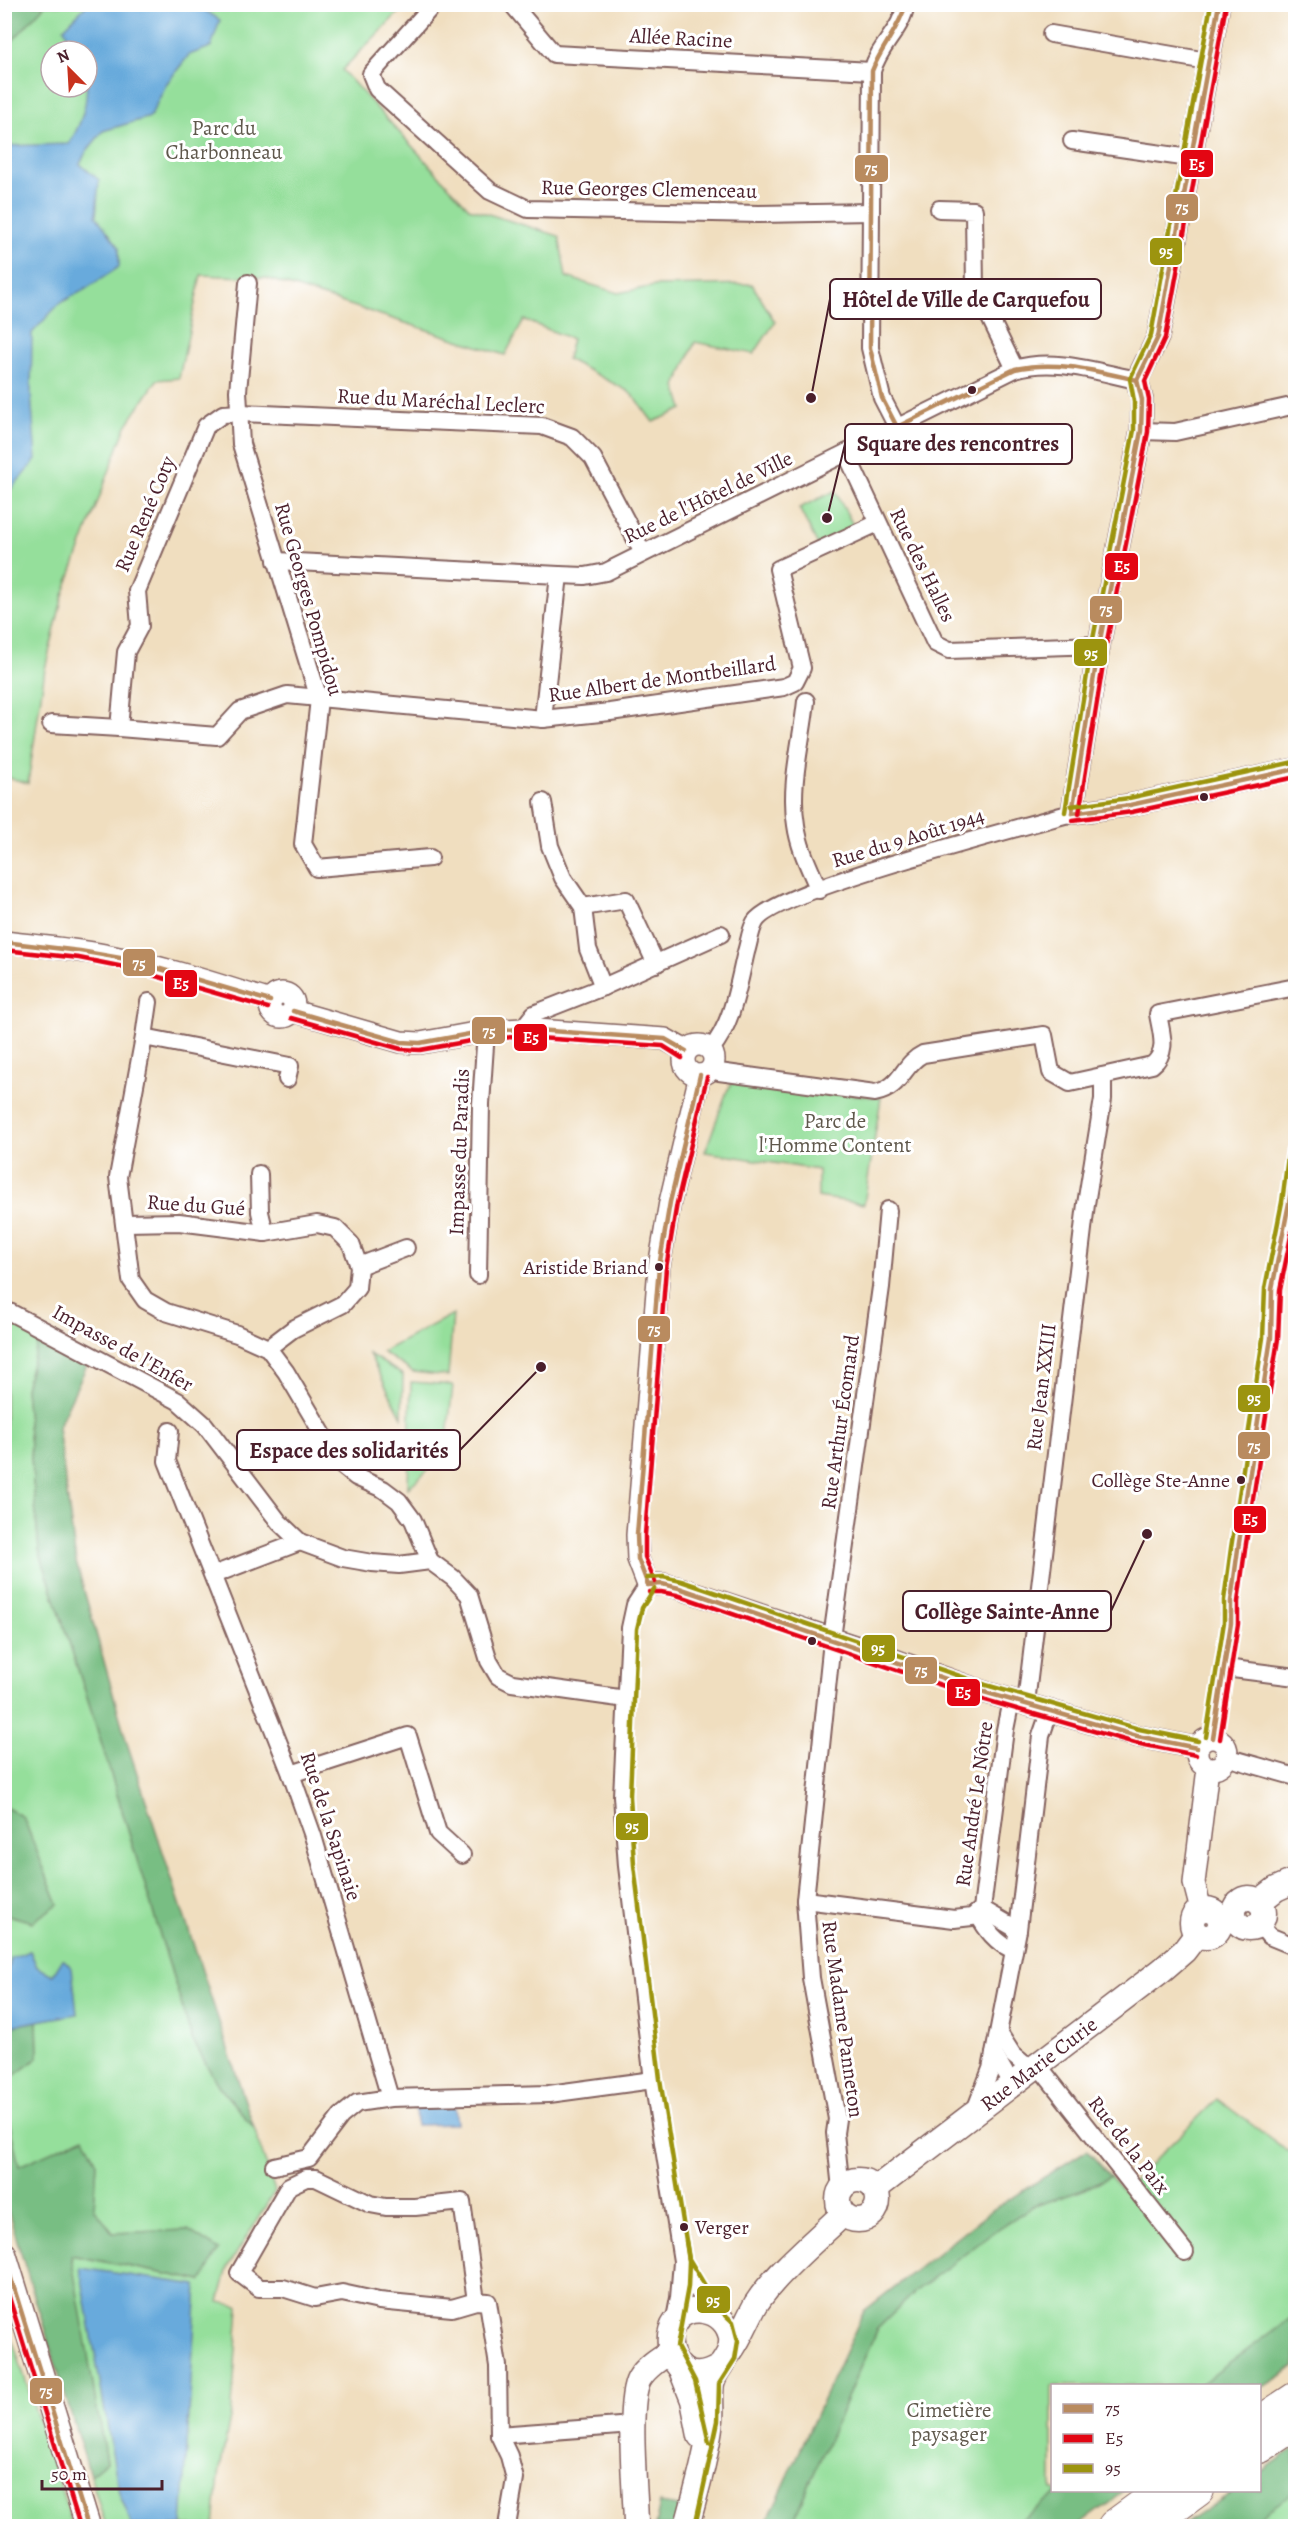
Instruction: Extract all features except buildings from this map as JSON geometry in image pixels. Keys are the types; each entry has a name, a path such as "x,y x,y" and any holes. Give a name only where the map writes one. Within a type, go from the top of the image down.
{"highway":[{"path":"1261,2421 1296,2398"},
{"path":"1261,2447 1296,2423"},
{"path":"1114,2526 1159,2492"},
{"path":"1149,2526 1195,2492"}],"main road":[{"name":"Rue Marie Curie","path":"875,2189 1228,1918 1276,1889 1296,1880"},
{"path":"857,2180 868,2182 875,2189 877,2208 869,2217 855,2220 843,2214 838,2202 841,2189 845,2184 857,2180"},
{"path":"687,2526 711,2420 712,2382 740,2338 757,2302 796,2259 843,2214"},
{"path":"4,2254 88,2526"},
{"path":"704,2456 693,2400 675,2359 669,2336 674,2325 682,2316 694,2312 717,2316 757,2302"},
{"path":"675,2359 689,2372 700,2374 725,2360 730,2335 717,2316"},
{"path":"636,2526 634,2393 639,2378 654,2362 675,2359"}],"street":[{"name":"Rue Georges Clemenceau","path":"434,4 370,74 377,89 490,191 528,209 759,214 871,212"},
{"name":"Allée Racine","path":"512,4 554,54 872,71"},
{"path":"897,427 882,398 870,348 872,71 877,54 903,19 906,4"},
{"path":"1219,4 1158,337 1137,380 1142,400 1142,431 1099,645 1072,813 1130,805 1296,769"},
{"path":"1051,34 1207,61"},
{"path":"1072,141 1189,158"},
{"path":"939,209 974,210 975,291 1015,369"},
{"name":"Rue Georges Pompidou","path":"249,284 238,391 241,444 319,699 303,844 317,868 430,858"},
{"name":"Rue de l'Hôtel de Ville","path":"276,561 585,576 606,572 1015,369 1031,364 1049,363 1137,380"},
{"path":"1142,431 1175,432 1296,405"},
{"name":"Rue du Maréchal Leclerc","path":"241,413 542,426 572,437 593,458 643,553"},
{"name":"Rue René Coty","path":"119,728 126,652 140,626 137,591 206,426 223,414 241,413"},
{"name":"Rue des Halles","path":"846,453 935,643 941,648 949,650 1099,645"},
{"name":"Rue Albert de Montbeillard","path":"319,699 543,719 610,712 784,687 795,682 802,668 778,570 878,523"},
{"path":"543,719 559,575"},
{"path":"51,724 218,736 240,711 287,695 319,699"},
{"path":"806,701 793,794 795,823 802,850 819,890"},
{"path":"543,802 550,846 563,878 583,907 588,949 603,987"},
{"name":"Rue du 9 Août 1944","path":"707,1064 727,1024 752,930 760,915 819,890 915,857 1072,813"},
{"path":"583,907 626,900 656,964"},
{"path":"522,1029 534,1014 603,987 721,934"},
{"path":"5,943 78,951 122,959 198,978 270,1001 280,993 289,994 294,1000 293,1011 401,1042 435,1041 486,1031 522,1029 665,1039 686,1051 684,1057 686,1067 691,1073 707,1064"},
{"path":"707,1064 719,1072 874,1093 896,1083 919,1056 931,1052 1044,1035 1051,1072 1070,1083 1152,1065 1160,1059 1163,1051 1166,1013 1296,987"},
{"path":"150,1002 118,1177 131,1280 145,1300 166,1312 237,1334 268,1347 286,1372 341,1465 356,1477 383,1489 399,1501 413,1520 430,1561 453,1578 469,1595 489,1661 498,1676 512,1683 626,1699"},
{"name":"Impasse du Paradis","path":"478,1275 481,1104 486,1031"},
{"path":"144,1037 290,1066 287,1079"},
{"path":"648,1585 638,1559 637,1543 644,1432 659,1267 670,1202 707,1064"},
{"name":"Rue Jean XXIII","path":"1018,1702 1084,1216 1103,1099 1103,1076"},
{"path":"1208,1768 1198,1760 1205,1743 1225,1668 1238,1548 1249,1490 1271,1338 1270,1310 1296,1150"},
{"name":"Rue du Gué","path":"259,1174 260,1212 265,1233"},
{"name":"Rue Arthur Écomard","path":"832,1640 881,1287 888,1210"},
{"name":"Rue du Gué","path":"125,1223 179,1222 265,1233 317,1224 335,1227 351,1244 360,1266"},
{"path":"268,1347 293,1329 343,1304 357,1288 360,1266 406,1248"},
{"name":"Impasse de l'Enfer","path":"4,1309 178,1401 205,1425 279,1522 300,1542 343,1558 372,1563 399,1565 430,1561"},
{"name":"Rue de la Sapinaie","path":"170,1431 167,1461 291,1774 320,1859 390,2098"},
{"path":"213,1575 300,1542"},
{"path":"648,1585 662,1584 679,1588 1018,1702 1137,1736 1224,1744 1226,1757 1221,1765 1208,1768"},
{"path":"648,1585 635,1605 632,1615 622,1796 627,1866 652,2080 682,2261 674,2325"},
{"name":"Rue Madame Panneton","path":"832,1640 805,1900 811,1978 837,2119 835,2133 841,2189"},
{"path":"1225,1668 1296,1677"},
{"name":"Rue André Le Nôtre","path":"1014,1950 1002,1946 984,1926 980,1911 1005,1730 1018,1702"},
{"path":"973,2115 991,2069 999,2033 1018,1929 1041,1736 1050,1710"},
{"path":"291,1774 408,1736 438,1833 462,1855"},
{"path":"1226,1757 1296,1777"},
{"path":"1208,1768 1194,1883 1228,1918 1296,1947"},
{"path":"805,1900 954,1919 972,1917 980,1911"},
{"name":"Rue André Le Nôtre","path":"980,1911 1018,1929"},
{"path":"999,2033 1008,2049 1035,2067"},
{"path":"994,2054 1012,2085"},
{"name":"Rue de la Paix","path":"1035,2067 1185,2252"},
{"path":"274,2166 309,2158 341,2116 357,2103 390,2098 549,2094 652,2080"},
{"path":"476,2301 462,2202 415,2207 386,2207 370,2204 316,2178 306,2178 289,2186 239,2273 259,2288 283,2288 315,2298 342,2293 379,2301 453,2308 476,2301 488,2302 498,2366 500,2435 509,2456 515,2480 507,2526"},
{"path":"682,2261 698,2292 717,2316"},
{"path":"500,2435 633,2426"}],"green space":[{"name":"Parc du Charbonneau","path":"4,5 406,5 342,70 469,208 559,236 566,277 618,293 655,286 752,284 775,322 754,354 695,342 676,386 683,409 653,422 628,391 567,359 572,339 524,320 505,355 266,278 201,275 179,378 157,380 126,426 63,595 45,669 28,783 5,777"},
{"path":"4,5 45,5 8,46 5,45"},
{"path":"835,491 854,527 818,545 799,508"},
{"name":"Parc de l'Homme Content","path":"744,1081 881,1098 864,1204 818,1197 818,1170 705,1152 727,1091 732,1083"},
{"path":"453,1314 448,1376 413,1372 382,1352"},
{"path":"5,1319 39,1338 25,1388 39,1550 90,1706 192,2039 218,2085 254,2128 275,2191 228,2267 219,2302 239,2306 232,2407 219,2475 214,2526 106,2526 90,2475 106,2462 70,2255 201,2281 188,2230 113,2233 94,2208 97,2163 39,2158 19,2166 5,2103 5,2082 38,2058 37,2021 77,2014 53,1976 37,1967 30,1951 11,1958 5,1988 5,1914 32,1922 58,1904 23,1817 5,1807"},
{"path":"39,1338 87,1365 58,1427 76,1562 127,1743 254,2128 218,2085 192,2039 90,1706 39,1550 25,1388"},
{"path":"369,1354 403,1375 402,1417"},
{"path":"411,1382 453,1385 445,1454 408,1488"},
{"path":"5,1807 23,1817 58,1904 32,1922 5,1914"},
{"path":"37,2021 38,2058 5,2082 5,2027"},
{"name":"Cimetière paysager","path":"1217,2099 1288,2151 1295,2147 1295,2315 1201,2384 1051,2384 1051,2492 1058,2492 1013,2526 791,2526 877,2329 917,2290 1031,2207 1080,2191 1110,2176 1123,2191"},
{"path":"4,2103 19,2166 84,2137 97,2163 94,2208 113,2233 188,2230 219,2250 202,2281 71,2255 106,2462 90,2475 5,2202"},
{"path":"1087,2150 1110,2176 1080,2191 1031,2207 917,2290 877,2329 791,2526 765,2526 864,2311 992,2210"},
{"path":"1295,2315 1295,2367 1261,2388 1261,2384 1201,2384"},
{"path":"5,2317 73,2526 5,2526"},
{"path":"1295,2448 1295,2492 1245,2526 1182,2526 1233,2492 1261,2492 1261,2472"},
{"path":"1295,2478 1295,2526 1224,2526"},
{"path":"1058,2492 1124,2492 1078,2526 1013,2526"},
{"path":"660,2503 686,2507 681,2526 655,2526"}],"water":[{"path":"87,5 197,5 220,20 211,47 189,55 167,83 150,117 103,131 86,152 80,164 99,180 96,216 119,247 119,267 60,303 32,333 31,394 36,460 5,496 5,146 69,144 81,120 86,99 99,99 99,39 69,39 64,28"},
{"path":"30,1951 37,1967 53,1975 63,1959 72,1968 77,2014 5,2027 5,1988 11,1958"},
{"path":"415,2104 455,2107 457,2124 416,2125"},
{"path":"80,2268 197,2285 182,2526 132,2526 119,2492"}],"waterway":[{"path":"4,2510 10,2526"}],"transit line":[{"name":"75","path":"906,4 899,22 872,71 870,348 882,398 897,427 1015,369 1061,366 1137,380"},
{"name":"95","path":"1065,812 1092,644 1134,430 1134,401 1130,379 1151,335 1211,4"},
{"name":"75","path":"1072,813 1099,645 1141,431 1142,400 1137,380 1158,337 1219,4"},
{"name":"E5","path":"1079,814 1106,646 1148,432 1149,400 1145,381 1165,338 1226,5"},
{"name":"95","path":"1071,806 1129,798 1294,762"},
{"name":"75","path":"1072,813 1130,805 1296,769"},
{"name":"E5","path":"1073,820 1132,812 1296,777"},
{"name":"75","path":"4,942 126,959 270,1001"},
{"name":"E5","path":"4,950 79,958 124,967 268,1008"},
{"name":"75","path":"293,1011 401,1042 420,1043 486,1031 522,1029 665,1039 686,1051"},
{"name":"E5","path":"291,1018 401,1049 420,1050 487,1038 522,1037 663,1046 682,1058"},
{"name":"75","path":"648,1585 638,1559 637,1535 659,1267 670,1202 700,1075"},
{"name":"E5","path":"655,1582 645,1557 645,1535 666,1268 677,1203 707,1077"},
{"name":"95","path":"1206,1737 1224,1622 1224,1600 1231,1548 1263,1338 1265,1288 1282,1202 1289,1149"},
{"name":"75","path":"1213,1738 1231,1623 1231,1601 1238,1549 1271,1338 1272,1289 1296,1154"},
{"name":"E5","path":"1220,1739 1238,1624 1238,1602 1245,1550 1278,1339 1280,1290 1296,1211"},
{"name":"95","path":"647,1578 663,1577 681,1581 986,1685 1139,1729 1198,1741"},
{"name":"75","path":"648,1585 662,1584 679,1588 984,1692 1137,1736 1197,1748"},
{"name":"95","path":"654,1589 642,1608 637,1629 630,1796 634,1865 660,2079 689,2259 719,2309 733,2322 738,2341 735,2359 719,2384 718,2421 695,2526"},
{"name":"E5","path":"649,1592 677,1595 982,1699 1135,1743 1196,1755"},
{"name":"95","path":"686,2241 689,2261 688,2287 677,2347 695,2381 709,2443"},
{"name":"75","path":"4,2256 88,2526"},
{"name":"E5","path":"4,2281 80,2526"}],"place":[{"name":"Hôtel de Ville de Carquefou","path":"811,398"},
{"name":"Square des rencontres","path":"827,518"},
{"name":"Aristide Briand","path":"659,1267"},
{"name":"Espace des solidarités","path":"541,1367"},
{"name":"Collège Ste-Anne","path":"1241,1480"},
{"name":"Collège Sainte-Anne","path":"1147,1534"},
{"name":"Verger","path":"684,2227"}]}
